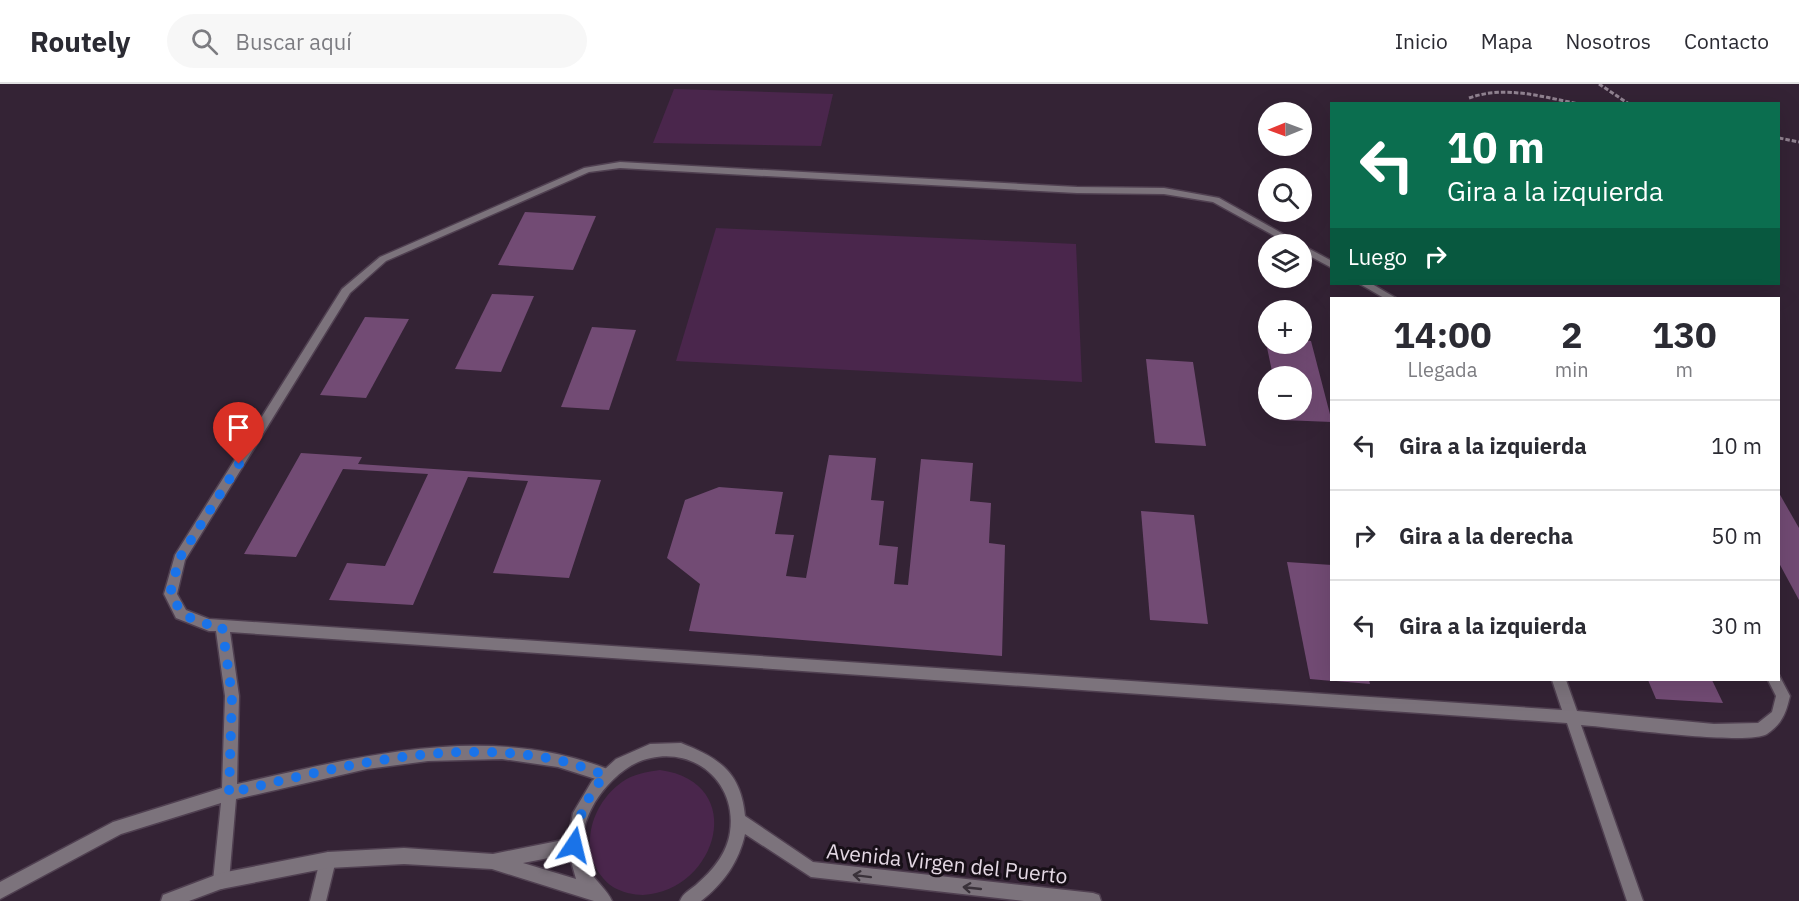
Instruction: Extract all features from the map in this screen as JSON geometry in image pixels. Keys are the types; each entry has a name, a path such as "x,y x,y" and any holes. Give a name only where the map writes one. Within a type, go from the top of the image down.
{"street":[{"path":"1278,234 1216,200 1164,191 1077,190 620,165 587,170 383,259 346,291 179,559 170,594 182,614 208,625 1572,717 1714,731 1761,730 1778,716 1783,696 1776,681"},
{"path":"1312,254 1330,264"},
{"path":"1367,285 1389,297"},
{"path":"221,881 229,793 232,696 222,626"},
{"path":"1559,681 1635,901"},
{"path":"598,896 579,870 574,845 581,811 588,795 605,775 628,759 654,750 680,750 704,758 723,774 735,795 739,821 734,846 723,869 706,890 688,901"},
{"path":"0,891 118,827 229,793 367,762 428,754 502,752 558,760 605,775"},
{"name":"Avenida Virgen del Puerto","path":"739,821 811,869 1093,901"},
{"path":"169,901 221,881 328,860 404,856 492,861 574,845"},
{"path":"318,901 328,860"},
{"path":"492,861 598,896"}],"path":[{"path":"1599,84 1626,102"},
{"path":"1469,98 1478,92 1499,90 1568,102"},
{"path":"1780,138 1799,142"}],"shaded area":[{"path":"674,89 833,94 821,146 653,143"},
{"path":"716,228 1076,244 1082,382 676,361"},
{"path":"660,770 688,779 705,794 714,814 713,835 705,857 690,875 669,889 643,895 628,893 613,887 601,876 590,849 590,834 601,805 622,782 635,775"}],"building":[{"path":"525,212 596,216 573,270 498,265"},
{"path":"492,294 534,296 501,372 455,369"},
{"path":"365,317 409,319 366,398 320,395"},
{"path":"592,327 636,330 609,410 561,407"},
{"path":"1312,345 1330,422 1282,420 1312,420 1312,366 1271,366 1268,354 1312,354"},
{"path":"1146,359 1193,362 1206,446 1155,443"},
{"path":"301,453 362,457 358,464 601,480 569,578 493,573 528,481 468,477 413,605 329,600 347,563 385,566 428,474 343,469 296,557 244,554"},
{"path":"829,455 876,458 871,500 884,501 879,545 898,547 894,584 908,585 921,459 973,463 970,501 991,503 989,543 1005,545 1002,656 689,631 700,584 667,558 685,500 719,487 783,492 775,534 794,535 786,576 806,578"},
{"path":"1780,495 1799,528 1799,600 1780,565"},
{"path":"1141,511 1194,515 1208,624 1150,620"},
{"path":"1287,562 1330,565 1330,681 1310,679"},
{"path":"1336,681 1369,681 1370,684"},
{"path":"1648,681 1712,681 1723,703 1656,699"}],"route":[{"path":"239,464 179,559 170,594 182,614 208,625 222,626 232,696 229,793 367,762 428,754 502,752 558,760 605,775 588,795 578,819 574,845"}]}
